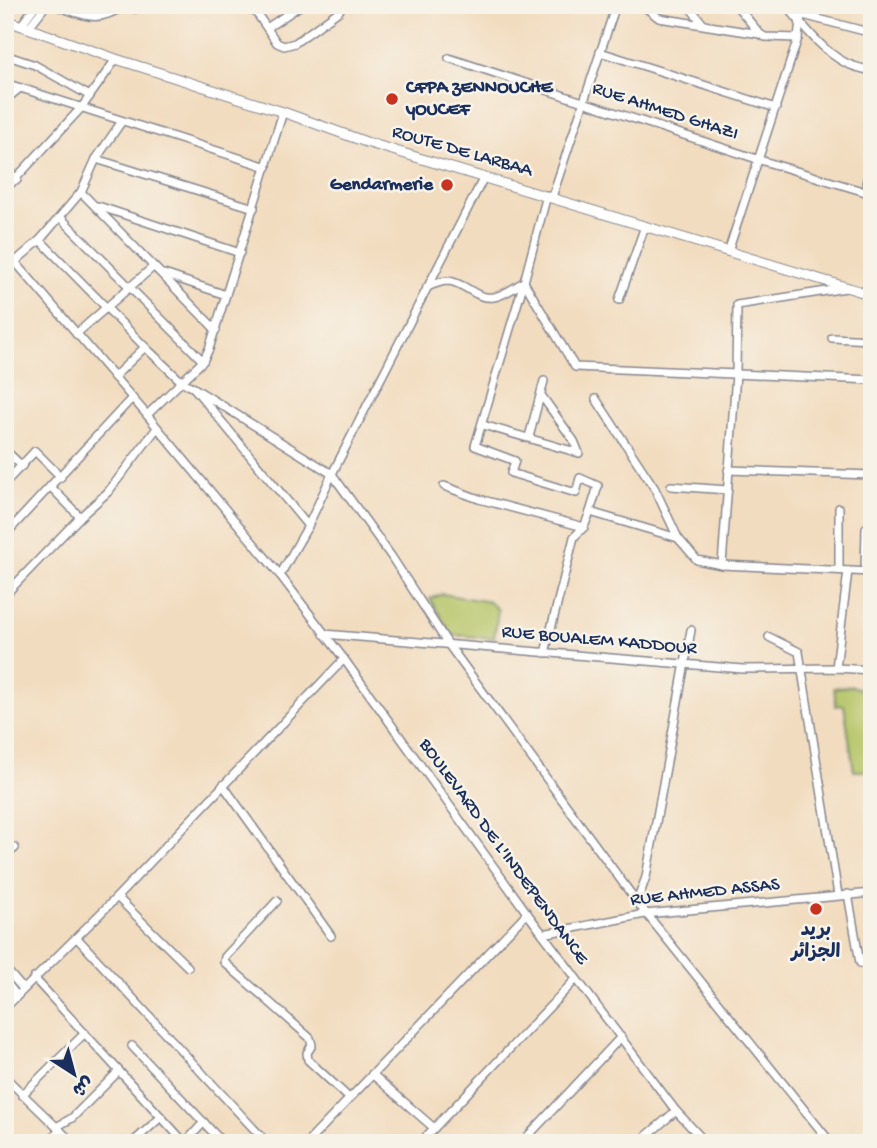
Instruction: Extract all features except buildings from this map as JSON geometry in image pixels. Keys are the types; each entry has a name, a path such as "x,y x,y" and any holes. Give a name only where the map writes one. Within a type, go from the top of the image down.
{"main road":[{"name":"ROUTE DE LARBAA","path":"5,20 366,142 846,288 871,291"}],"street":[{"path":"26,26 36,5"},
{"path":"26,26 46,5"},
{"path":"54,5 98,18 109,16 125,5"},
{"path":"251,5 278,44 291,45 339,11 342,5"},
{"path":"267,29 301,5"},
{"path":"545,653 574,537 584,527 598,486 580,478 576,493 511,473 515,461 475,446 549,196 616,5"},
{"path":"642,5 659,18 760,34"},
{"path":"688,5 704,24"},
{"path":"736,5 765,37 798,38"},
{"path":"786,5 802,18 872,33"},
{"path":"796,5 818,40 847,64 872,71"},
{"path":"729,252 760,160 806,5"},
{"path":"600,52 776,108"},
{"path":"5,55 35,65 90,96"},
{"name":"RUE AHMED GHAZI","path":"449,58 872,194"},
{"path":"5,190 82,107 116,59"},
{"path":"5,83 267,167"},
{"path":"5,100 20,88"},
{"path":"147,415 204,361 283,112"},
{"path":"16,261 40,240 81,192 96,159 122,121"},
{"path":"96,159 254,208"},
{"path":"872,162 866,183 872,184"},
{"path":"5,166 17,180"},
{"path":"280,575 308,526 426,287 484,177"},
{"path":"81,192 153,267 226,295"},
{"path":"96,205 240,253"},
{"path":"60,217 204,361"},
{"path":"619,300 645,226"},
{"path":"40,240 181,381 332,474 391,556 448,644 645,914 831,1143"},
{"name":"BOULEVARD DE L'INDEPENDANCE","path":"5,250 280,575 576,979 676,1111 706,1143"},
{"path":"76,334 153,267"},
{"path":"163,273 216,330"},
{"path":"426,287 452,281 482,297 492,297 524,282"},
{"path":"524,282 575,367 872,380"},
{"path":"722,565 736,374 737,306 846,288"},
{"path":"832,338 872,340"},
{"path":"114,377 145,347"},
{"path":"529,438 544,381"},
{"path":"194,388 308,526"},
{"path":"483,425 579,453 541,395"},
{"path":"7,529 61,477 132,398"},
{"path":"596,400 655,489 678,538 697,560 722,565 868,572 866,528"},
{"path":"5,595 80,517 108,492 157,428"},
{"path":"5,450 22,466"},
{"path":"5,483 36,451 61,477"},
{"path":"728,470 872,475"},
{"path":"444,486 479,499 584,527"},
{"path":"671,486 728,490"},
{"path":"51,487 80,517"},
{"path":"839,508 839,570"},
{"path":"590,512 678,538"},
{"path":"836,667 848,571"},
{"path":"637,902 646,877 691,629"},
{"name":"RUE BOUALEM KADDOUR","path":"324,634 743,669 836,667 872,670"},
{"path":"769,637 799,652 838,895"},
{"path":"5,1008 77,939 344,659"},
{"path":"223,785 331,936"},
{"path":"5,856 15,848"},
{"name":"RUE AHMED ASSAS","path":"543,934 645,914 872,893"},
{"path":"848,894 860,963 872,968"},
{"path":"117,897 188,967"},
{"path":"277,901 225,957 224,962 310,1038 312,1045 307,1053 308,1060 348,1097"},
{"path":"307,1143 348,1097 527,913"},
{"path":"77,939 267,1143"},
{"path":"5,968 23,989"},
{"path":"34,978 185,1143 204,1122"},
{"path":"420,1143 576,979"},
{"path":"5,981 17,996"},
{"path":"22,1095 85,1033"},
{"path":"528,1136 621,1037"},
{"path":"132,1046 223,1143"},
{"path":"46,1143 119,1071"},
{"path":"372,1074 434,1128"},
{"path":"5,1077 73,1143"},
{"path":"638,1143 676,1111"},
{"path":"132,1143 161,1117"}],"green space":[{"path":"442,594 490,602 498,610 494,638 452,635 430,599"},
{"path":"852,686 872,694 872,771 854,771 844,705 836,706 834,688"}],"place":[{"name":"CFPA zENNOUCHE yOUCEF","path":"392,99"},
{"name":"Gendarmerie","path":"447,185"},
{"name":"بريد الجزائر","path":"816,909"}]}
